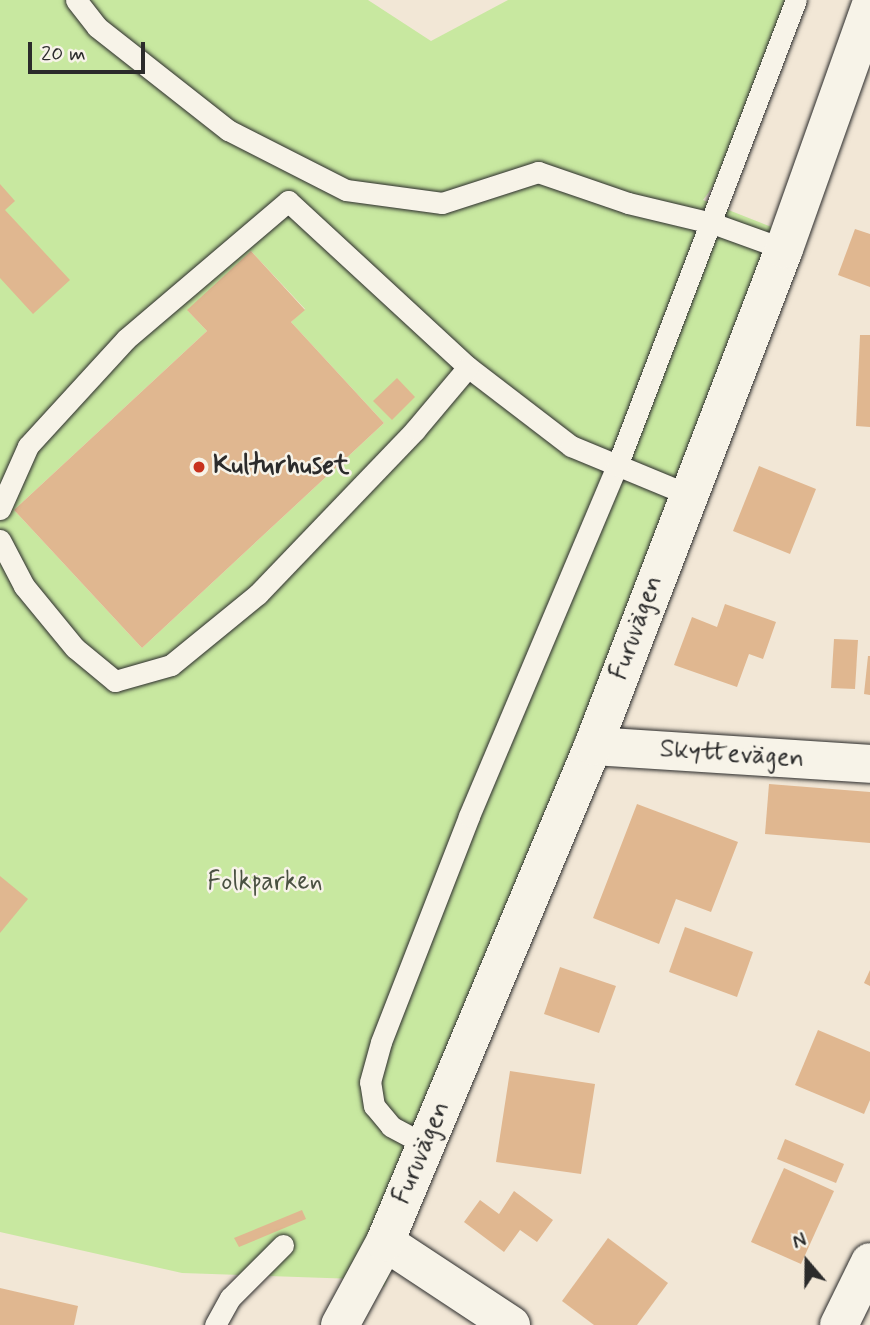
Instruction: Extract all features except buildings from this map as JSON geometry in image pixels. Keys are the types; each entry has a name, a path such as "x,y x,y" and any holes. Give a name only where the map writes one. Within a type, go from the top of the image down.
{"street":[{"name":"Furuvägen","path":"340,1325 385,1242 593,746 687,494 784,249 870,7"},
{"name":"Skyttevägen","path":"593,746 870,764"},
{"path":"385,1242 511,1325"},
{"path":"839,1325 870,1262"}],"lane":[{"path":"76,0 97,27 228,130 346,190 442,203 538,172 628,203 712,223 784,249"},
{"path":"426,1145 391,1126 374,1106 370,1082 373,1069 469,817 617,466 796,0"},
{"path":"0,509 28,446 126,340 288,201 468,367 571,446 687,494"},
{"path":"0,540 24,586 75,648 115,681 171,665 258,594 415,430 468,367"},
{"path":"215,1325 230,1298 283,1245"}],"green space":[{"name":"Folkparken","path":"0,0 368,0 431,41 508,0 786,0 715,184 703,200 802,239 430,1182 384,1287 356,1279 182,1273 0,1232","holes":["251,251 305,309 291,322 384,423 142,648 14,510 207,331 188,311"]}],"place":[{"name":"Kulturhuset","path":"199,467"}]}
